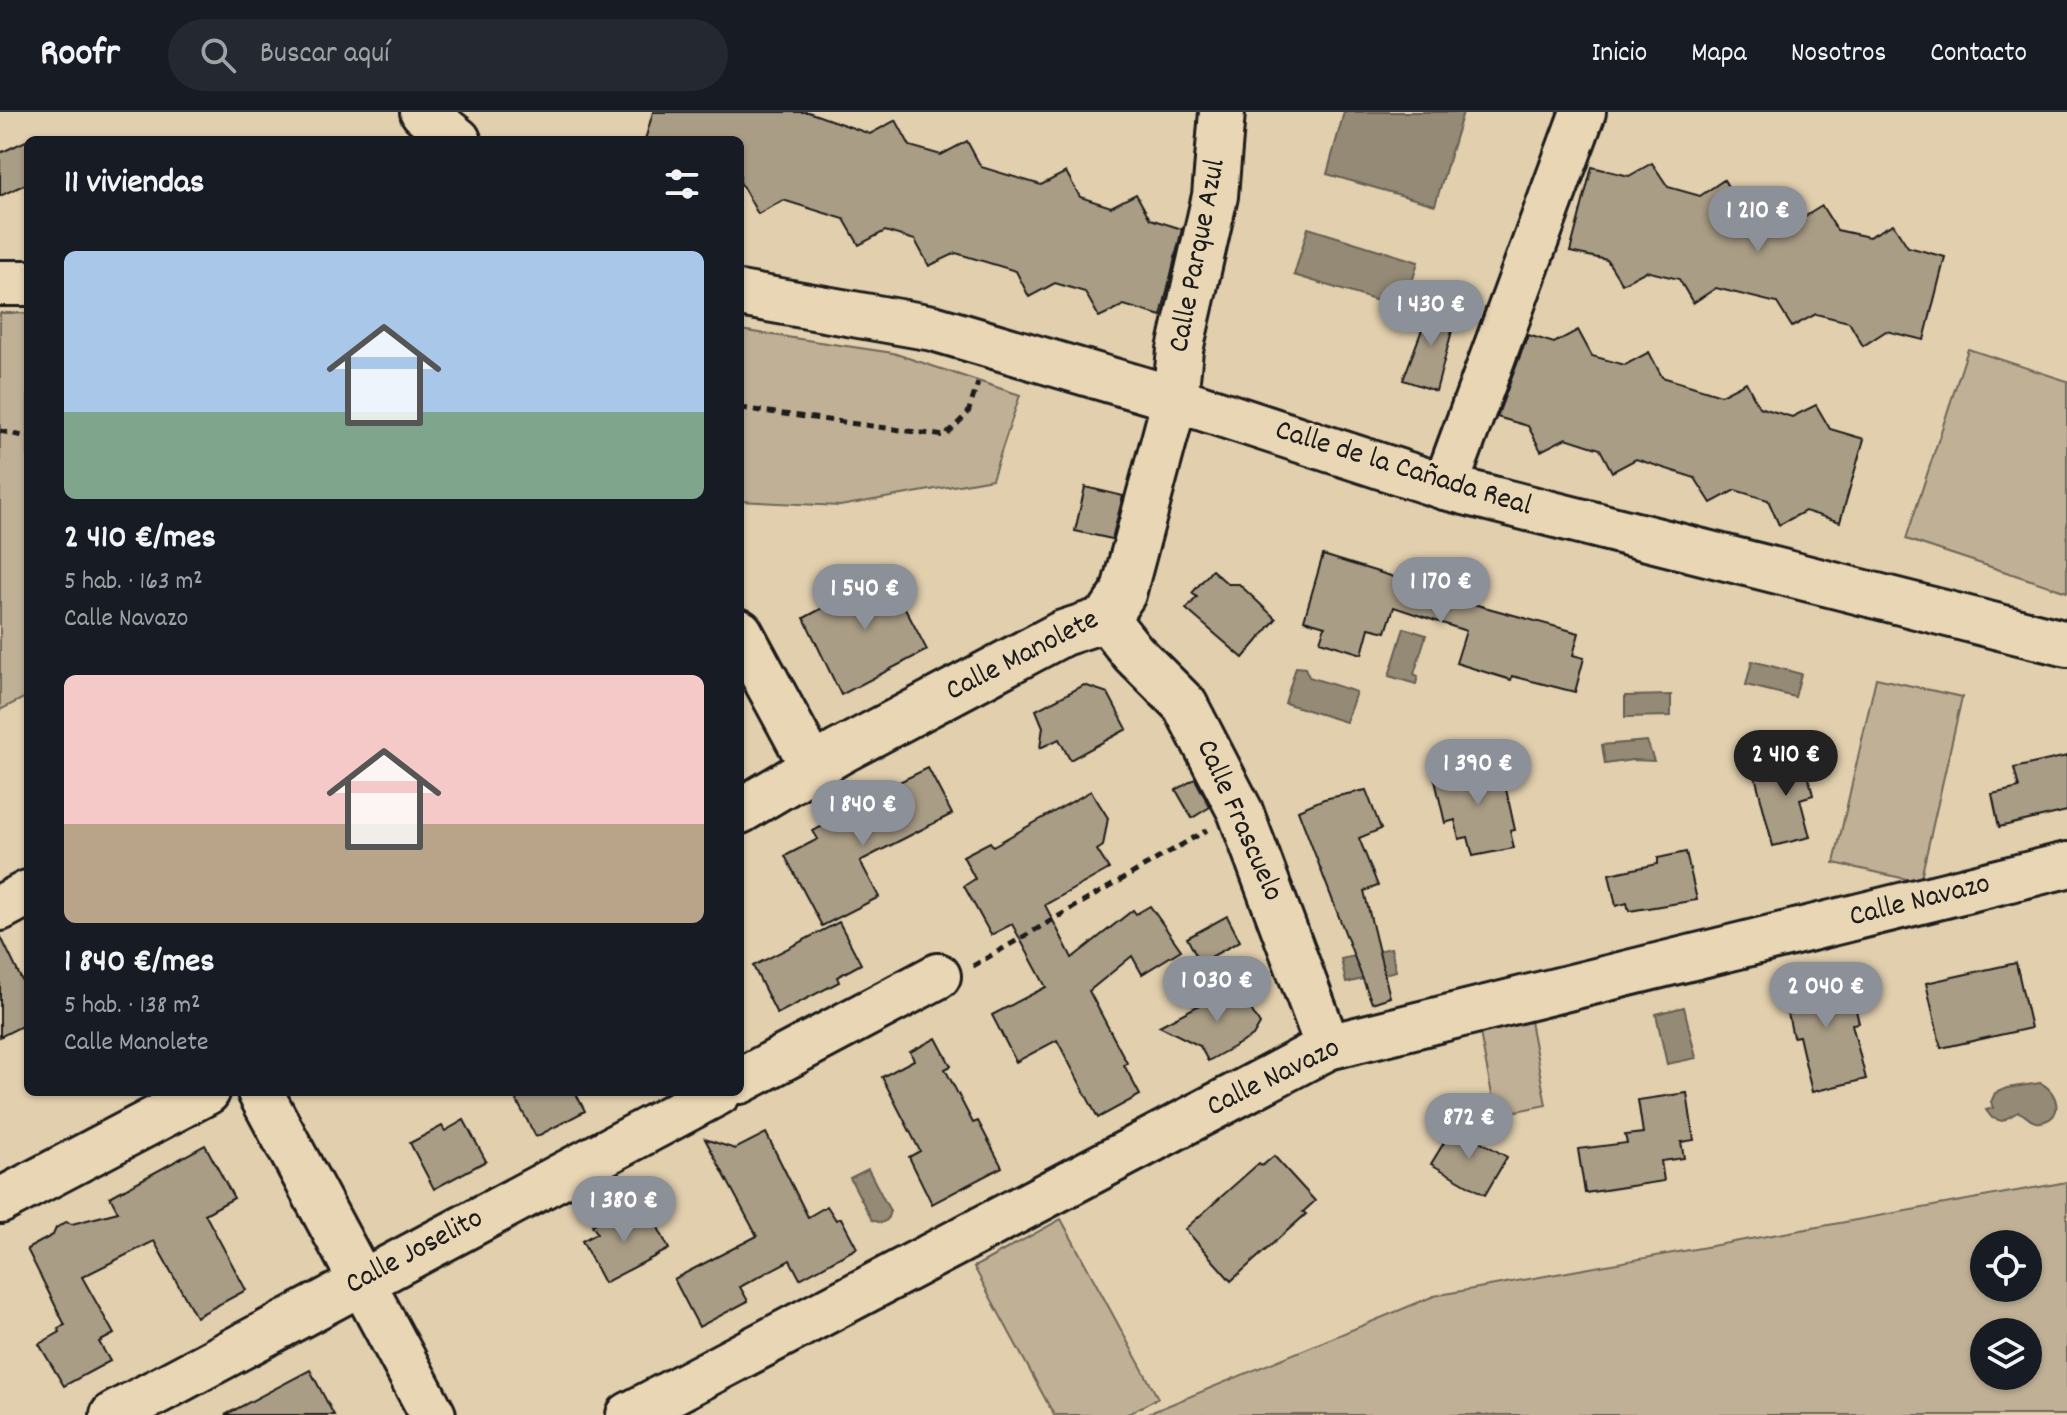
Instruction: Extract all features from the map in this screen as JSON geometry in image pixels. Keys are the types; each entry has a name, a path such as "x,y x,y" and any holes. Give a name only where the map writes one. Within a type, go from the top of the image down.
{"street":[{"path":"423,112 453,136"},
{"name":"Calle Parque Azul","path":"1175,399 1180,350 1215,196 1222,112"},
{"path":"1445,487 1583,112"},
{"path":"0,283 24,283"},
{"name":"Calle de la Cañada Real","path":"744,295 933,328 1175,399 1445,487 2067,644"},
{"name":"Calle Manolete","path":"744,809 813,767 1063,633 1106,619 1123,594 1175,399"},
{"name":"Calle Frascuelo","path":"1106,619 1133,653 1185,705 1240,811 1328,1047"},
{"path":"744,639 813,767"},
{"name":"Calle Navazo","path":"629,1415 1328,1047 2067,865"},
{"path":"0,908 24,895"},
{"path":"744,1079 938,976"},
{"path":"0,1201 199,1096"},
{"path":"262,1096 433,1415"},
{"name":"Calle Joselito","path":"113,1415 711,1096"}],"path":[{"path":"744,409 945,436 968,413 979,381"},
{"path":"0,431 24,436"},
{"path":"938,976 976,965 1240,811"}],"shaded area":[{"path":"1344,112 1463,112 1435,205 1327,174"},
{"path":"1308,228 1418,262 1404,309 1294,275"},
{"path":"0,313 24,313 24,698 0,710"},
{"path":"744,331 893,353 1020,395 992,479 840,506 744,501"},
{"path":"1968,349 2067,381 2067,592 1906,539"},
{"path":"1404,628 1426,635 1414,674 1418,676 1416,684 1389,676"},
{"path":"1752,661 1801,674 1795,697 1746,685"},
{"path":"1296,667 1305,668 1309,677 1356,692 1346,722 1285,703"},
{"path":"1876,678 1962,697 1920,882 1834,863"},
{"path":"1671,695 1671,716 1625,717 1625,696"},
{"path":"1647,741 1654,761 1605,764 1602,745"},
{"path":"1391,948 1396,971 1346,983 1341,959"},
{"path":"1684,1007 1696,1058 1667,1064 1656,1014"},
{"path":"1530,1021 1546,1105 1496,1115 1480,1033"},
{"path":"2040,1083 2051,1091 2056,1104 2054,1115 2049,1119 2034,1122 2018,1112 2002,1121 1992,1118 1986,1110 1993,1108 1991,1102 1995,1093"},
{"path":"868,1169 890,1211 887,1220 881,1223 872,1220 850,1178"},
{"path":"2067,1182 2067,1415 1145,1415 1434,1296"},
{"path":"1061,1219 1158,1398 1126,1415 1054,1415 974,1267"}],"building":[{"path":"653,112 808,112 870,134 896,120 910,146 941,155 967,141 981,167 1041,185 1066,172 1080,197 1111,207 1136,194 1150,219 1182,229 1161,316 1124,305 1099,317 1085,292 1055,283 1029,297 1016,271 956,253 929,266 915,240 885,231 859,245 844,219 783,200 758,214 744,189 744,136 646,136"},
{"path":"24,142 24,185 0,196 0,153"},
{"path":"1652,163 1668,187 1700,196 1724,180 1739,205 1799,220 1822,206 1837,230 1869,237 1893,224 1908,247 1945,257 1924,340 1886,331 1863,346 1849,322 1816,314 1792,327 1777,303 1716,288 1693,303 1679,279 1646,271 1622,284 1607,260 1570,252 1592,167 1629,176"},
{"path":"1432,303 1457,312 1436,391 1403,380"},
{"path":"1578,330 1592,356 1625,365 1649,352 1662,377 1721,395 1746,382 1759,407 1792,417 1816,405 1830,429 1864,439 1840,522 1805,511 1779,525 1768,500 1735,490 1711,503 1695,478 1636,459 1612,472 1600,449 1566,438 1541,451 1528,426 1497,417 1528,335 1554,343"},
{"path":"1085,487 1123,496 1112,539 1075,531"},
{"path":"1323,555 1449,594 1448,597 1579,633 1573,655 1584,658 1575,692 1512,676 1511,680 1456,663 1466,631 1394,607 1386,632 1369,628 1362,654 1320,641 1325,626 1304,620"},
{"path":"882,564 927,650 841,695 804,618 862,587 857,578"},
{"path":"1212,570 1228,584 1239,584 1276,619 1243,658 1186,609 1197,597 1192,593"},
{"path":"1084,685 1108,693 1127,729 1070,760 1059,739 1040,748 1043,727 1036,710"},
{"path":"1802,750 1813,795 1800,799 1810,837 1773,846 1755,776 1778,770 1775,757"},
{"path":"2067,756 2067,811 1999,827 1992,794 2019,788 2014,768"},
{"path":"1500,762 1515,830 1510,831 1514,848 1473,856 1468,837 1459,839 1455,820 1445,823 1434,776"},
{"path":"928,768 952,814 860,861 879,897 822,926 785,856 818,839 813,831 839,817 846,830 897,801 889,787"},
{"path":"1195,779 1210,807 1192,818 1176,790"},
{"path":"1366,790 1381,829 1359,838 1378,886 1364,891 1390,997 1372,1003 1298,810 1324,799"},
{"path":"1091,791 1108,818 1103,846 1097,850 1109,869 1045,905 1072,958 1133,910 1136,914 1150,906 1181,950 1142,974 1132,956 1089,991 1127,1063 1124,1065 1140,1095 1098,1118 1057,1040 1016,1062 992,1015 1046,987 1012,924 991,935 964,886 975,879 963,856 990,842 993,846"},
{"path":"1686,852 1697,900 1629,911 1627,903 1616,906 1609,874 1658,864 1658,858"},
{"path":"1227,916 1240,941 1200,963 1187,938"},
{"path":"839,922 861,964 837,977 839,982 777,1014 753,966"},
{"path":"0,935 24,985 24,1025 0,1037"},
{"path":"2016,963 2031,1028 1941,1048 1926,983"},
{"path":"1847,972 1859,1023 1852,1024 1866,1079 1812,1092 1799,1036 1793,1037 1782,986"},
{"path":"1236,986 1260,1024 1253,1036 1208,1061 1200,1046 1159,1026"},
{"path":"936,1038 951,1066 945,1069 973,1123 978,1121 1002,1167 932,1204 909,1157 920,1151 882,1077 914,1060 910,1052"},
{"path":"1687,1093 1694,1140 1681,1142 1684,1158 1661,1161 1664,1181 1585,1193 1578,1149 1627,1143 1625,1135 1643,1133 1638,1100"},
{"path":"514,1096 577,1096 585,1111 536,1137"},
{"path":"464,1120 486,1161 434,1189 410,1143 442,1126 445,1131"},
{"path":"1454,1126 1507,1157 1485,1195 1431,1164"},
{"path":"766,1133 808,1217 827,1206 836,1220 841,1218 857,1248 800,1279 790,1260 740,1287 748,1301 699,1327 674,1279 757,1236 705,1139 735,1149"},
{"path":"205,1145 234,1198 205,1214 246,1290 196,1317 154,1241 82,1277 114,1334 99,1342 110,1361 64,1386 39,1344 60,1332 58,1328 65,1325 27,1249 53,1235 56,1228 66,1222 72,1224 118,1212 110,1197"},
{"path":"1274,1156 1315,1201 1303,1212 1306,1214 1231,1281 1185,1229 1259,1163 1262,1166"},
{"path":"649,1210 669,1249 604,1283 582,1241 597,1233 592,1225 620,1211 624,1219"},
{"path":"310,1370 334,1415 225,1415"}]}
